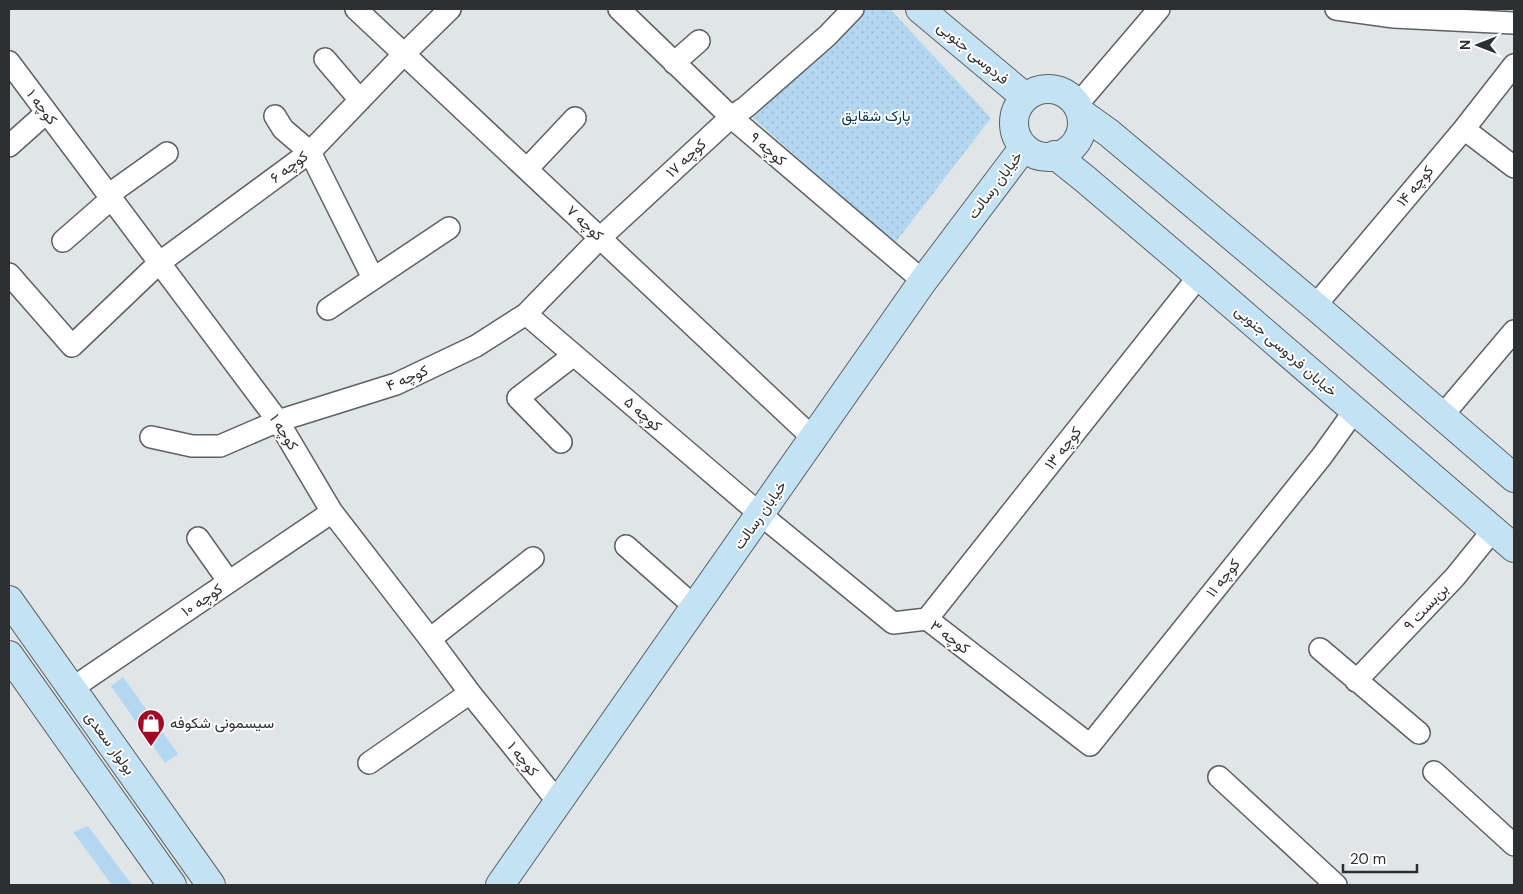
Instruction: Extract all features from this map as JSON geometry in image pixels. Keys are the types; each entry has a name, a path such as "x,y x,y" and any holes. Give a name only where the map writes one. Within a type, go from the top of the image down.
{"main road":[{"name":"فردوسی جنوبی","path":"923,10 1025,97"},
{"path":"1079,109 1081,127 1077,140 1068,150 1055,155 1044,156 1033,153 1024,147 1018,138 1014,127 1015,116 1018,105 1025,97 1036,91 1047,89 1059,90 1069,96 1079,109 1513,474"},
{"name":"خیابان رسالت","path":"500,885 923,281 1024,147"},
{"name":"خیابان فردوسی جنوبی","path":"1055,155 1086,179 1514,548"},
{"name":"بولوار سعدی","path":"9,600 212,885"},
{"name":"بولوار سعدی","path":"12,665 172,885"}],"street":[{"name":"کوچه ۷","path":"356,9 813,438"},
{"name":"کوچه ۶","path":"159,263 310,152 450,9"},
{"name":"کوچه ۹","path":"619,9 731,117 923,281"},
{"name":"کوچه ۱۷","path":"526,314 600,238 731,117 746,107 827,36 853,9"},
{"path":"1079,109 1159,9"},
{"path":"1336,9 1394,17 1514,23"},
{"path":"674,62 699,41"},
{"path":"325,59 360,100"},
{"name":"کوچه ۱","path":"9,62 278,421 332,512 470,693 558,802"},
{"name":"کوچه ۱۴","path":"1315,306 1464,128 1514,65"},
{"path":"9,146 46,113"},
{"path":"275,116 283,129 310,152 373,278"},
{"path":"527,169 575,118"},
{"path":"1464,128 1514,167"},
{"path":"63,241 110,197 167,153"},
{"path":"328,309 449,228"},
{"path":"9,274 72,346 159,263"},
{"name":"کوچه ۱۳","path":"927,619 1199,276"},
{"name":"کوچه ۵","path":"526,314 760,514"},
{"name":"کوچه ۴","path":"150,437 192,446 220,446 278,421 396,384 476,346 526,314"},
{"path":"1442,416 1514,331"},
{"path":"561,442 518,398 574,355"},
{"name":"کوچه ۱۱","path":"1090,745 1316,463 1355,410"},
{"name":"کوچه ۱۰","path":"72,689 332,512"},
{"name":"کوچه ۳","path":"760,514 893,623 927,619 1090,745"},
{"name":"بن‌بست ۹","path":"1356,681 1455,576 1493,530"},
{"path":"198,538 229,582"},
{"path":"626,546 695,607"},
{"path":"430,639 533,558"},
{"path":"1320,649 1419,733"},
{"path":"369,763 470,693"},
{"path":"1434,772 1514,845"},
{"path":"1219,777 1336,885"}],"green space":[{"name":"پارک شقایق","path":"865,9 890,9 991,118 895,243 753,118"},
{"path":"123,677 178,754 165,763 111,686"},
{"path":"88,826 132,885 112,885 73,832"}],"place":[{"name":"سیسمونی شکوفه","path":"151,747"}]}
